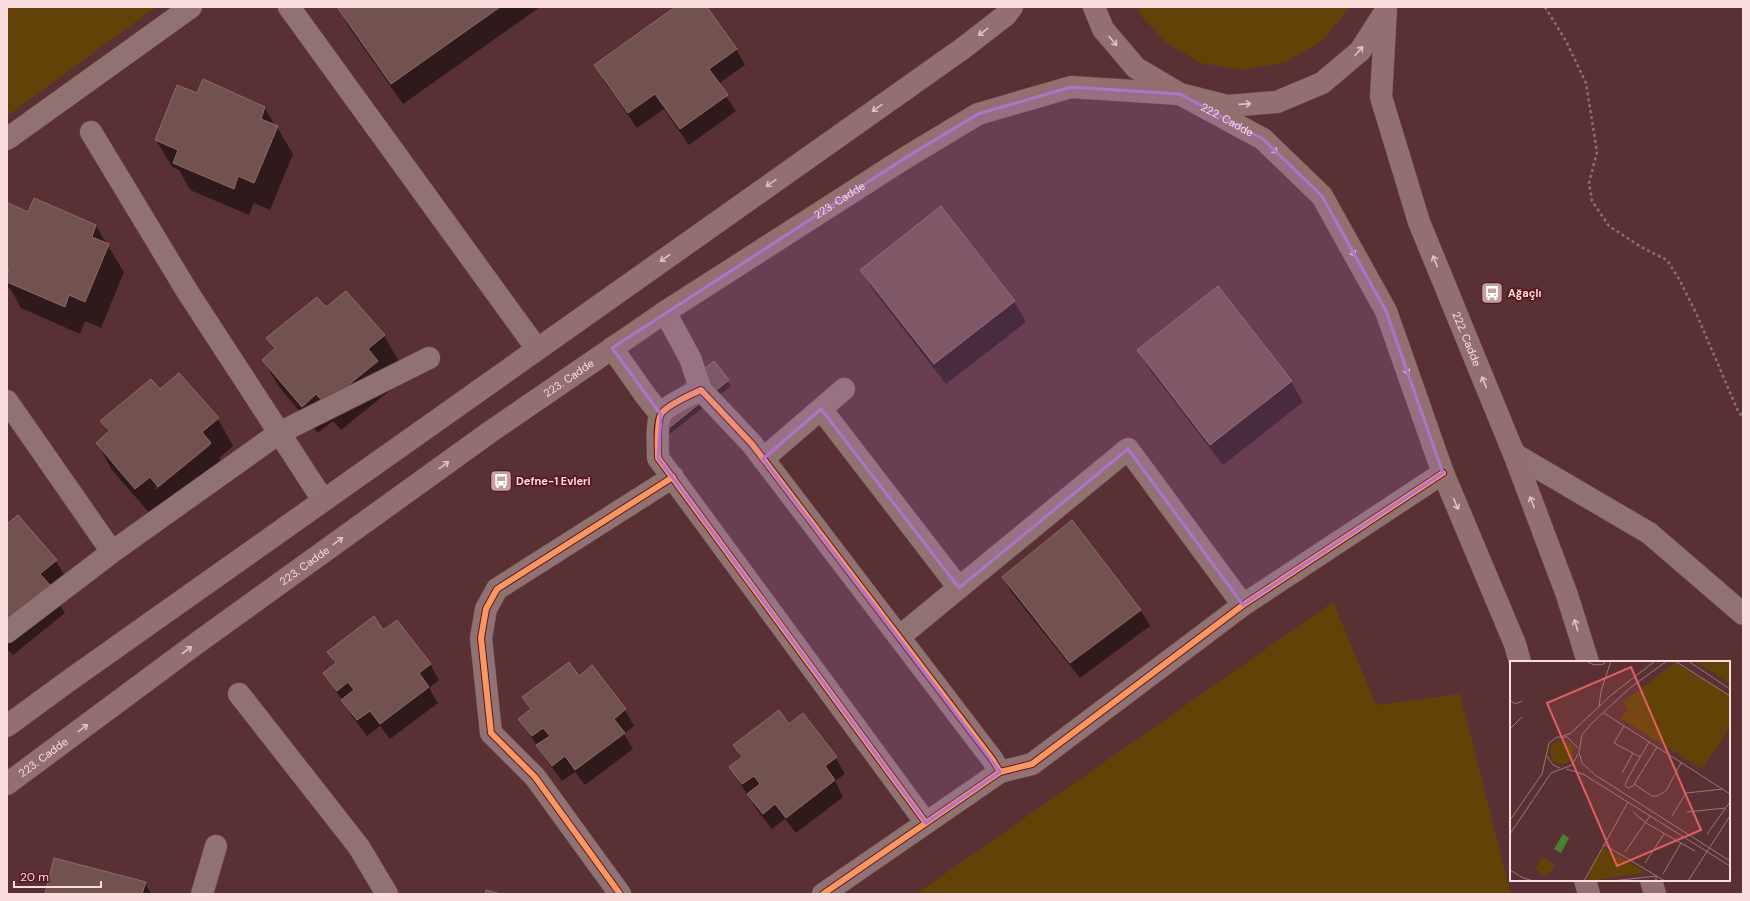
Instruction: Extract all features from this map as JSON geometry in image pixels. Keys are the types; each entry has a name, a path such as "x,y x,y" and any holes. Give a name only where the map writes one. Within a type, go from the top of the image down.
{"main road":[{"path":"7,726 962,49 1006,14 1012,7"},
{"path":"1094,7 1103,29 1136,68 1180,94 1227,106 1277,102 1322,83 1360,51 1387,8"},
{"name":"222. Cadde","path":"1387,8 1381,97 1419,222 1514,454 1567,595 1588,661"},
{"name":"223. Cadde","path":"7,784 197,643 477,441 665,312 904,158 978,114 1071,87 1180,94"},
{"name":"222. Cadde","path":"1180,94 1262,139 1322,196 1386,311 1443,473 1515,644 1520,661"},
{"path":"1585,881 1589,894"},
{"path":"1651,881 1655,894"}],"street":[{"path":"7,139 191,7"},
{"path":"289,7 537,349"},
{"path":"91,132 187,291 324,500"},
{"path":"665,312 690,358 701,390 752,444 764,459 992,758 1000,772"},
{"path":"612,348 661,415"},
{"path":"7,632 112,552 279,433 429,358"},
{"path":"764,459 844,389"},
{"path":"701,390 666,409 661,415 658,434 658,458 926,823"},
{"path":"7,401 112,552"},
{"path":"821,409 959,588"},
{"path":"899,637 1128,449 1243,605"},
{"path":"1514,454 1649,533 1743,614"},
{"path":"823,894 1000,772 1032,764 1243,605 1443,473"},
{"path":"620,894 535,777 491,733 480,638 486,609 497,589 673,477"},
{"path":"240,694 359,848 387,894"},
{"path":"202,894 216,846"}],"path":[{"path":"1544,7 1566,41 1586,83 1597,152 1589,183 1592,201 1609,226 1641,247 1667,260 1679,279 1696,313 1738,411 1743,417"}],"highlighted area":[{"path":"1071,87 1180,94 1263,139 1322,196 1386,311 1443,473 1243,605 1128,449 959,588 821,409 763,459 1000,772 926,823 658,458 661,415 612,348 905,158 978,114"}],"shaded area":[{"path":"7,7 156,7 7,116"},
{"path":"1137,7 1350,7 1322,41 1285,62 1243,70 1201,63 1168,44 1141,16"},
{"path":"1333,602 1376,705 1460,694 1511,894 916,894"}],"building":[{"path":"337,7 500,7 391,84"},
{"path":"675,7 707,7 737,49 709,69 728,95 680,129 655,94 628,113 594,65"},
{"path":"203,79 265,107 261,119 278,126 254,183 238,176 234,189 173,163 178,150 155,140 177,85 197,93"},
{"path":"34,198 96,225 92,237 109,244 85,302 69,295 65,307 7,282 9,268 7,267 7,205 8,203 28,212"},
{"path":"941,206 1015,301 934,364 860,270"},
{"path":"1218,286 1292,381 1210,445 1137,350"},
{"path":"346,291 385,335 368,349 378,361 325,404 316,394 302,407 262,360 275,348 266,338 317,297 326,307"},
{"path":"714,361 729,380 665,431 650,412"},
{"path":"179,373 219,418 202,432 211,443 158,487 150,477 135,489 96,443 109,431 100,421 151,379 160,389"},
{"path":"18,515 57,560 40,574 50,585 7,620 7,524"},
{"path":"1072,520 1141,610 1070,663 1002,577"},
{"path":"374,616 383,630 397,620 431,664 419,673 429,687 380,724 370,711 357,720 341,700 354,690 348,682 337,691 323,673 336,663 327,652"},
{"path":"569,662 579,676 592,665 626,709 614,719 625,733 575,770 565,756 552,766 536,745 550,736 543,728 532,736 518,719 531,709 522,697"},
{"path":"779,710 789,724 803,713 837,757 825,766 835,780 786,818 775,804 763,814 747,794 760,784 754,776 742,784 729,767 742,757 733,745"},
{"path":"54,858 146,882 142,894 45,894"},
{"path":"486,890 501,894 485,894"}],"cycle path":[{"path":"926,823 658,458 658,423 661,414 668,407 701,390 752,444 992,759 1000,772"},
{"path":"823,894 1000,772 1032,764 1243,605 1443,473"},
{"path":"620,894 535,777 491,733 481,638 486,609 497,589 673,477"}],"place":[{"name":"Ağaçlı","path":"1492,293"},
{"name":"Defne-1 Evleri","path":"501,481"}]}
